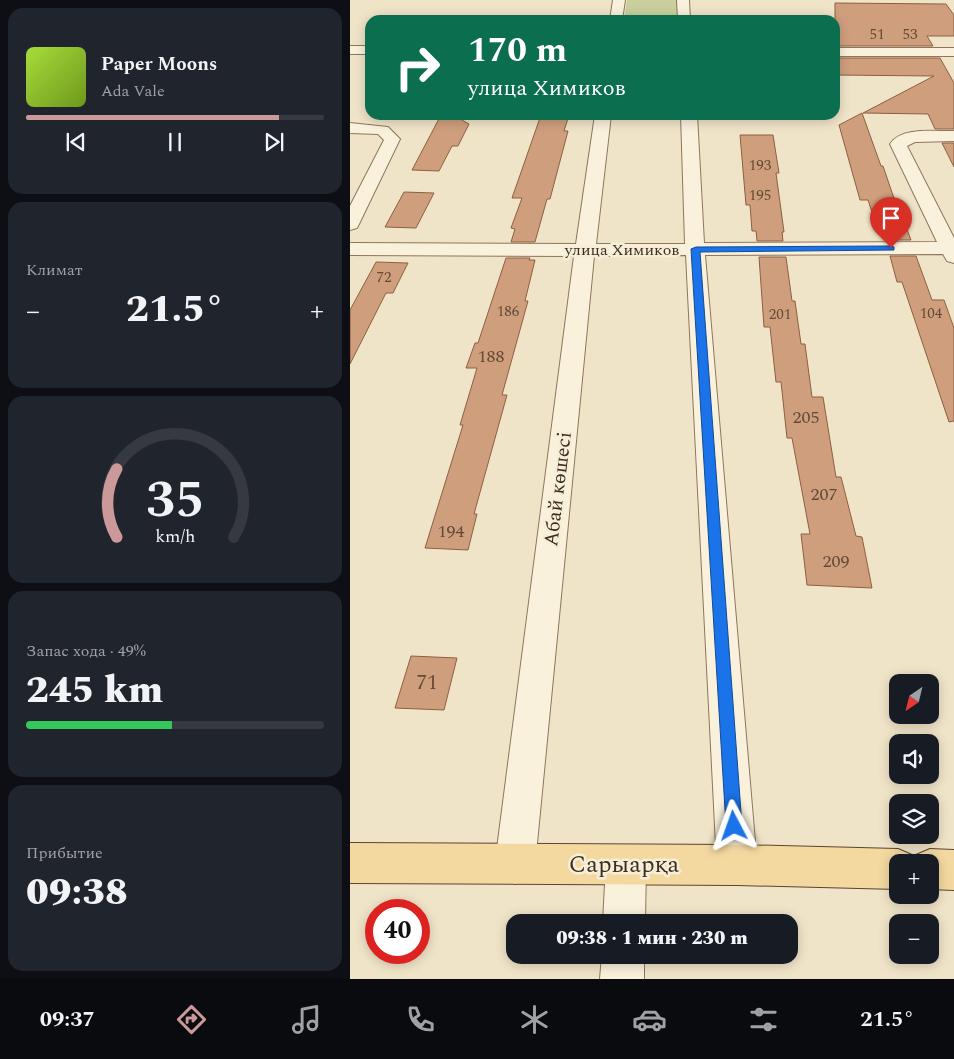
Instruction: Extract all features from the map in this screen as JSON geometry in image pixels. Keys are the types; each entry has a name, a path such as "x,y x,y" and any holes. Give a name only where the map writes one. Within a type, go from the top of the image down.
{"main road":[{"name":"Сарыарқа","path":"350,863 737,865 889,869"},
{"path":"939,869 954,870"}],"street":[{"path":"617,15 619,0"},
{"path":"683,0 684,15"},
{"path":"350,50 365,50"},
{"path":"840,52 954,52"},
{"name":"Абай көшесі","path":"514,864 585,250 602,120"},
{"path":"689,120 696,249 737,865"},
{"path":"350,128 382,130 392,139 350,224"},
{"path":"953,251 898,144 912,137 954,136"},
{"name":"улица Химиков","path":"350,249 953,251"},
{"path":"624,914 626,865"},
{"path":"622,979 623,964"}],"green space":[{"path":"627,0 680,0 681,15 625,15"}],"building":[{"path":"835,3 946,4 954,15 954,36 927,36 933,46 840,46 840,15 835,15"},
{"path":"840,58 940,58 954,83 954,129 935,129 928,114 863,113 934,76 840,75"},
{"path":"862,113 900,216 902,216 911,240 885,240 882,230 878,230 868,200 860,200 839,125"},
{"path":"438,120 462,120 469,124 458,146 452,146 439,171 412,170"},
{"path":"539,120 567,120 564,131 568,131 550,199 547,199 535,242 511,242 515,229 511,228 522,198 512,198"},
{"path":"740,135 773,135 779,173 776,173 784,232 782,232 783,241 757,241 756,231 752,231 750,205 746,205"},
{"path":"942,143 954,143 954,167"},
{"path":"404,192 434,193 416,228 385,227"},
{"path":"890,256 916,256 932,300 944,300 954,328 954,421 949,422 902,282 897,282"},
{"path":"759,257 786,257 792,301 795,301 801,344 805,344 812,397 823,397 836,477 841,477 856,536 862,537 872,588 807,585 801,534 810,534 792,438 787,438 781,382 776,382 770,327 764,327"},
{"path":"506,258 530,258 529,260 535,260 525,301 528,301 502,395 507,395 474,514 477,514 468,550 425,548 463,425 460,425 477,368 466,368 475,343 478,343"},
{"path":"376,262 408,263 393,293 386,293 350,364 350,310"},
{"path":"411,656 457,658 444,710 395,708"}],"route":[{"path":"734,826 696,249 891,248"}]}
